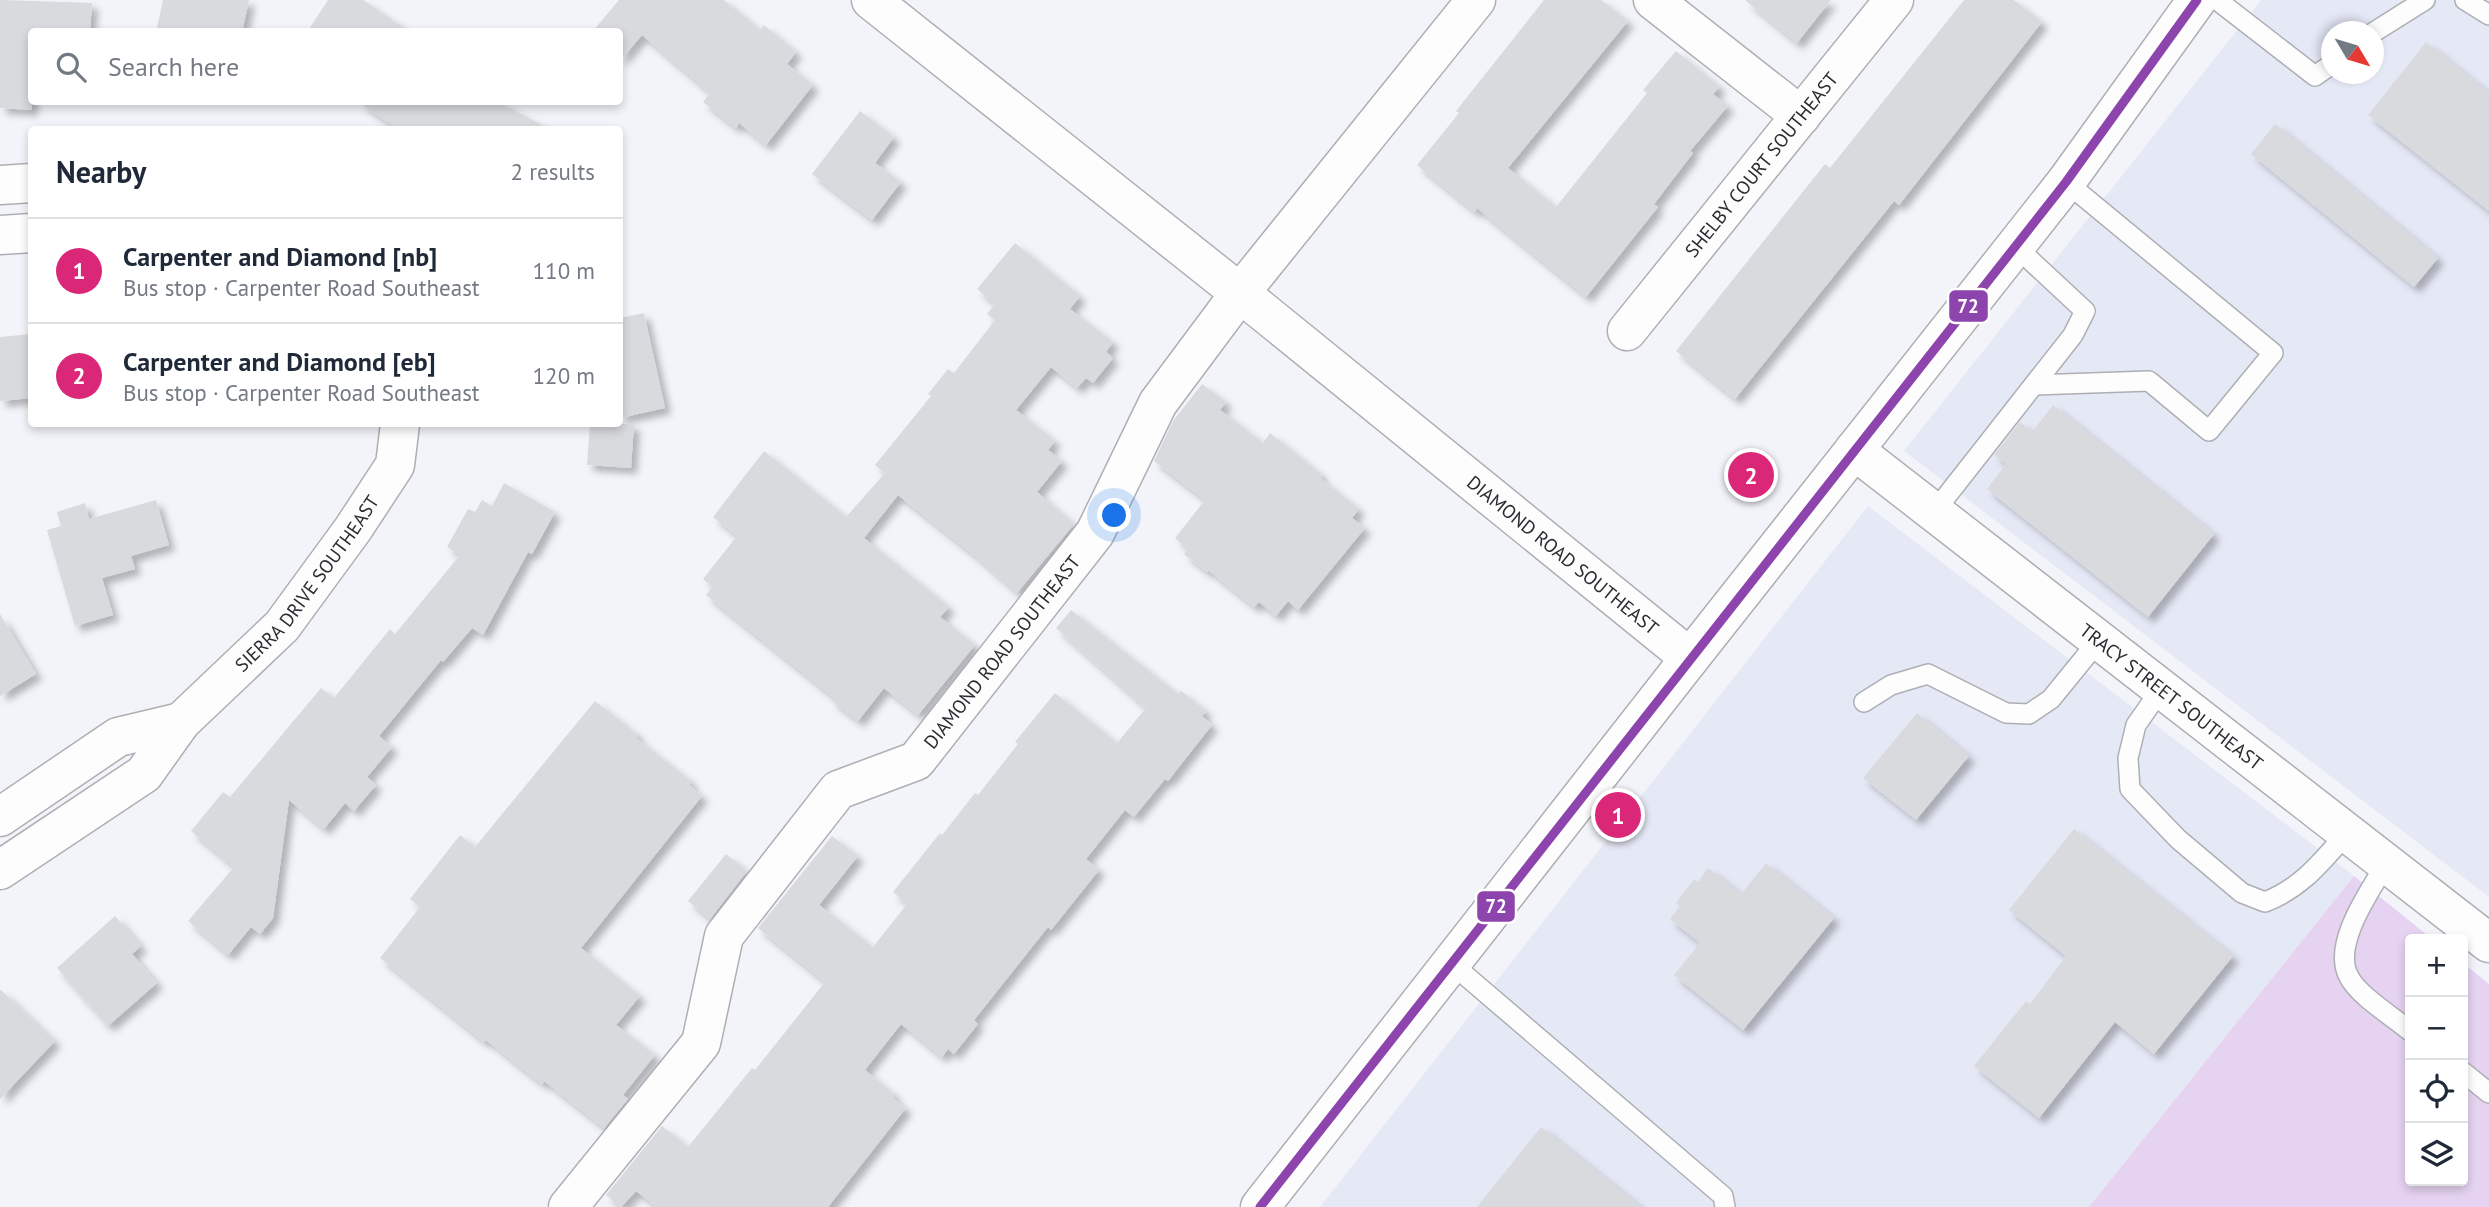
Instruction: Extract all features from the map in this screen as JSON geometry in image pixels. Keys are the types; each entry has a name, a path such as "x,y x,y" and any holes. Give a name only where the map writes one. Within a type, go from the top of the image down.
{"street":[{"name":"DIAMOND ROAD SOUTHEAST","path":"871,0 1240,293 1690,658"},
{"name":"DIAMOND ROAD SOUTHEAST","path":"568,1207 701,1043 724,936 838,790 916,761 1096,533 1158,403 1240,293 1476,0"},
{"path":"1653,0 1801,116"},
{"name":"SHELBY COURT SOUTHEAST","path":"1627,331 1894,0"},
{"path":"1260,1207 2066,182 2197,0"},
{"path":"0,185 28,183"},
{"path":"0,235 28,233"},
{"name":"SIERRA DRIVE SOUTHEAST","path":"0,870 144,774 181,722 282,626 395,466 400,427"},
{"name":"TRACY STREET SOUTHEAST","path":"1854,450 2489,943"},
{"path":"0,817 118,737 181,722"}],"lane":[{"path":"2217,0 2315,76 2321,72"},
{"path":"2384,26 2425,0"},
{"path":"2465,0 2489,15"},
{"path":"2034,385 2149,381 2209,431 2273,352 2066,182"},
{"path":"1934,512 2074,335 2085,311 2015,246"},
{"path":"1864,702 1891,685 1928,674 2006,713 2029,714 2051,699 2099,640"},
{"path":"2162,688 2136,725 2128,758 2130,789 2178,839 2242,893 2264,902 2287,893 2306,877 2348,832"},
{"path":"2387,862 2353,922 2344,954 2348,976 2363,993 2405,1027"},
{"path":"1452,964 1723,1196 1725,1207"},
{"path":"2468,1076 2489,1093"}],"shaded area":[{"path":"2261,0 2489,0 2489,897 1904,451"},
{"path":"1868,506 2354,876 2089,1207 1320,1207"},
{"path":"2354,876 2426,934 2405,934 2405,1186 2468,1186 2468,967 2489,984 2489,1207 2089,1207"}],"building":[{"path":"0,0 92,3 90,28 28,28 28,105 32,105 32,110 0,108"},
{"path":"163,0 249,0 243,28 157,28"},
{"path":"328,0 363,0 404,28 310,28"},
{"path":"619,0 724,0 760,30 764,25 796,52 787,64 813,85 766,145 739,123 736,128 703,102 710,93 642,35 623,57 623,28 595,28"},
{"path":"1544,0 1601,0 1628,21 1508,168 1556,207 1647,93 1643,90 1676,51 1720,87 1713,94 1728,106 1690,151 1693,153 1654,204 1658,207 1586,297 1477,208 1475,212 1417,165"},
{"path":"1745,0 1831,0 1797,43"},
{"path":"1964,0 2014,0 2042,22 1899,205 1894,201 1735,399 1676,351 1825,164 1830,168"},
{"path":"2426,42 2489,93 2489,211 2368,115"},
{"path":"362,105 505,105 544,126 393,126"},
{"path":"860,111 894,137 875,163 901,182 872,220 812,174"},
{"path":"2275,124 2438,258 2414,287 2251,154"},
{"path":"1015,243 1080,296 1070,309 1113,342 1106,352 1113,358 1093,383 1086,378 1077,388 1051,367 1016,410 1055,441 1048,450 1062,461 1037,492 1074,524 1017,593 898,495 864,538 949,607 940,617 975,645 918,715 884,688 858,721 831,700 833,697 706,595 712,587 703,579 737,536 713,517 764,451 846,517 885,473 875,465 931,396 928,394 948,369 954,373 995,320 987,314 995,304 977,289"},
{"path":"644,313 665,408 623,417 623,317"},
{"path":"28,334 28,398 0,401 0,337"},
{"path":"1202,384 1226,402 1220,410 1263,443 1270,433 1359,509 1352,518 1365,528 1298,610 1288,601 1276,616 1259,602 1254,607 1184,554 1188,549 1175,538 1205,500 1154,461 1173,421"},
{"path":"2053,405 2214,534 2148,617 1987,489 2006,464 1994,455 2020,422 2032,432"},
{"path":"623,424 634,424 631,468 587,465 590,427 623,427"},
{"path":"504,483 555,512 532,554 528,552 483,635 472,628 443,662 441,660 379,736 392,747 367,777 376,785 354,811 345,803 324,829 289,800 273,918 260,934 251,927 228,955 188,921 234,867 191,831 223,792 230,797 321,688 334,698 390,629 395,634 460,555 447,547 468,509 475,512 482,500 492,506"},
{"path":"156,500 169,545 131,556 135,569 102,578 113,615 75,626 47,530 61,526 57,512 85,503 89,519"},
{"path":"1071,610 1178,694 1181,691 1206,711 1202,716 1212,725 1168,781 1165,779 1134,817 1125,810 1086,859 1099,870 1051,930 1048,927 974,1020 978,1024 954,1054 948,1049 942,1057 901,1024 865,1070 906,1108 828,1207 657,1207 636,1191 621,1207 606,1195 662,1126 688,1147 752,1068 755,1070 825,982 758,928 832,836 858,856 819,905 873,947 907,904 893,892 975,793 978,795 1018,744 1015,742 1055,693 1117,743 1146,708 1056,628"},
{"path":"0,614 36,674 0,696"},
{"path":"595,701 638,735 636,738 692,782 689,785 702,796 581,948 640,996 616,1025 655,1055 623,1095 628,1099 604,1128 544,1081 542,1084 486,1040 484,1042 380,958 420,907 410,899 460,835 475,847"},
{"path":"1917,713 1969,756 1916,820 1863,778"},
{"path":"2074,829 2233,956 2154,1054 2115,1022 2039,1118 1974,1066 2026,1001 2030,1004 2066,956 2009,910"},
{"path":"726,854 747,871 710,919 688,901"},
{"path":"1766,863 1834,918 1743,1030 1674,975 1700,943 1670,919 1680,906 1676,903 1694,879 1698,882 1708,868 1741,894"},
{"path":"115,916 141,946 132,954 157,983 108,1026 57,968"},
{"path":"0,989 55,1041 0,1099"},
{"path":"1541,1127 1641,1207 1477,1207"}],"transit line":[{"name":"72","path":"1260,1207 2066,182 2197,0"}],"place":[{"name":"Carpenter and Diamond [eb]","path":"1751,475"},
{"name":"Carpenter and Diamond [nb]","path":"1618,815"}]}
